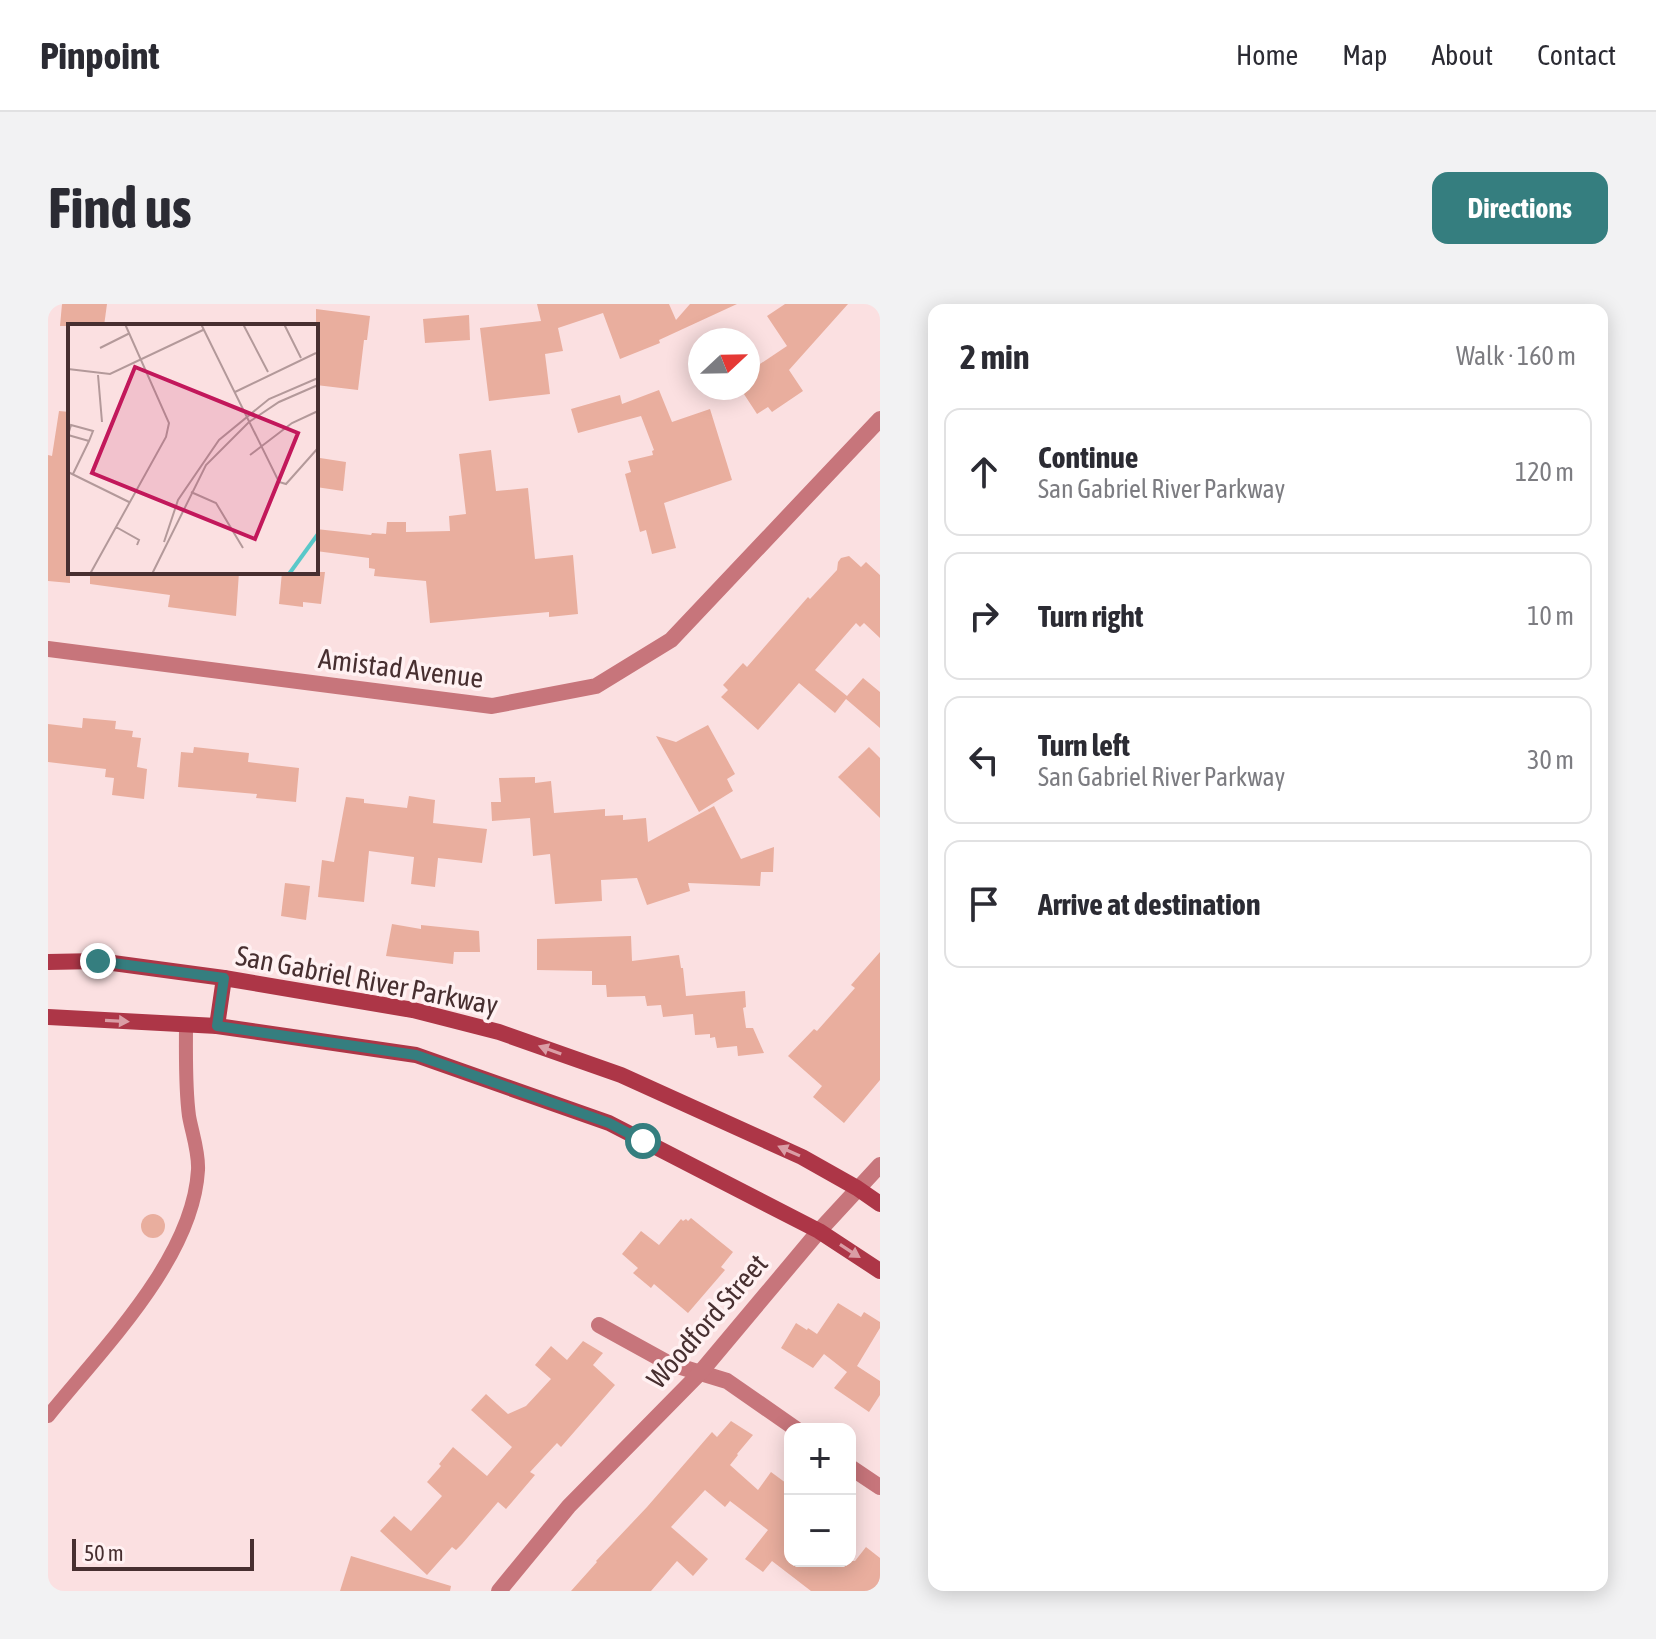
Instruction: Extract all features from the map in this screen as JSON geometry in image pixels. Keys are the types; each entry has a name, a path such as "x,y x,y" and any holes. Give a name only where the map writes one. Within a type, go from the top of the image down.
{"main road":[{"name":"San Gabriel River Parkway","path":"48,962 98,961 224,978 413,1010 499,1032 621,1075 802,1157 880,1204"},
{"path":"217,1026 224,978"},
{"path":"48,1017 217,1026 416,1055 609,1123 819,1231 880,1271"}],"street":[{"name":"Amistad Avenue","path":"48,649 492,706 596,686 671,640 880,419"},
{"name":"Woodford Street","path":"499,1591 569,1506 699,1374 819,1231 880,1165"},
{"path":"599,1325 668,1363 727,1381 787,1423"},
{"path":"856,1471 880,1487"}],"lane":[{"path":"48,1416 145,1299 186,1227 199,1167 189,1113 186,1024"}],"building":[{"path":"62,304 107,304 104,324 60,326"},
{"path":"537,304 669,304 676,320 690,304 737,304 659,340 660,343 620,359 603,313 558,328 563,351 545,354 550,394 489,401 480,328 541,321"},
{"path":"785,304 848,304 789,370 803,391 772,412 768,407 757,414 748,400 760,400 760,364 787,346 767,316"},
{"path":"316,309 370,316 358,390 318,385"},
{"path":"469,315 470,340 425,343 423,319"},
{"path":"659,390 672,422 710,409 732,480 664,503 676,548 652,554 646,530 640,532 625,474 631,472 628,461 653,455 654,450 641,416 578,433 571,409 620,395 622,404"},
{"path":"59,411 68,412 70,583 48,581 48,455 52,456"},
{"path":"491,450 496,491 528,488 535,559 573,555 578,614 549,617 549,612 430,623 426,581 374,576 375,569 369,568 369,558 318,551 318,529 386,534 387,522 406,522 406,532 450,531 449,516 466,514 459,454"},
{"path":"320,458 346,462 343,491 318,487"},
{"path":"849,556 861,567 866,562 880,575 880,638 864,623 860,627 856,623 815,670 847,696 863,678 880,692 880,728 846,699 835,713 799,683 758,730 721,697 728,690 723,685 743,663 747,667 808,597 810,599 837,570 841,558"},
{"path":"325,572 321,604 303,602 303,607 279,604 282,574"},
{"path":"90,574 239,574 236,616 168,607 170,595 90,584"},
{"path":"83,718 116,721 115,729 133,731 132,737 141,738 137,767 147,769 144,799 112,795 114,778 105,777 106,769 48,762 48,724 82,728"},
{"path":"708,725 735,774 727,779 733,791 699,812 656,736 676,742"},
{"path":"194,747 249,753 248,762 299,768 296,802 256,798 257,794 178,787 181,752 193,753"},
{"path":"869,747 880,758 880,818 838,777"},
{"path":"535,777 535,783 551,781 554,813 605,809 605,816 623,815 623,820 646,818 648,842 714,806 741,859 774,847 773,872 761,872 760,886 688,883 690,891 647,905 637,878 601,880 602,901 555,904 550,854 533,856 530,818 492,821 491,802 501,802 499,778"},
{"path":"409,796 435,800 433,823 487,829 482,863 438,858 435,887 411,884 414,857 369,851 364,902 318,897 322,860 334,862 346,797 364,799 364,803 407,808"},
{"path":"285,883 310,886 306,920 281,916"},
{"path":"392,924 421,929 421,925 479,931 480,952 454,952 453,964 386,956"},
{"path":"631,936 632,961 679,955 686,996 745,991 746,1007 743,1008 746,1028 753,1028 764,1053 738,1056 737,1046 717,1048 715,1037 710,1038 710,1034 695,1035 693,1014 663,1017 661,1005 647,1006 645,996 607,997 606,985 592,985 592,971 537,970 537,939"},
{"path":"880,952 880,1080 844,1123 813,1097 822,1086 788,1056 814,1029 817,1031 855,988 851,985"},
{"path":"148,1214 158,1214 165,1221 165,1231 158,1238 148,1238 141,1231 141,1221"},
{"path":"691,1218 733,1252 721,1267 725,1270 688,1313 654,1284 651,1288 633,1273 638,1268 622,1254 641,1231 659,1245 681,1219 688,1221"},
{"path":"838,1303 861,1317 864,1312 880,1322 880,1328 857,1366 880,1381 880,1395 869,1412 834,1388 847,1372 824,1354 813,1368 781,1348 796,1323 817,1334"},
{"path":"583,1341 603,1353 593,1365 615,1385 561,1447 557,1443 530,1472 535,1475 506,1509 498,1502 462,1544 456,1550 452,1547 427,1575 380,1531 394,1516 411,1531 442,1496 427,1482 453,1447 487,1476 512,1447 471,1410 486,1394 508,1414 526,1406 551,1379 535,1365 551,1346 567,1360"},
{"path":"731,1421 753,1435 730,1465 758,1490 771,1472 784,1482 784,1567 856,1567 856,1560 866,1547 880,1558 880,1591 811,1591 772,1561 763,1572 745,1559 768,1530 730,1501 725,1507 705,1490 671,1527 708,1559 693,1576 677,1561 651,1591 571,1591 712,1432 717,1437"},
{"path":"351,1556 451,1586 450,1591 340,1591"}],"route":[{"path":"98,961 224,978 217,1026 416,1055 609,1123 643,1141"}]}
